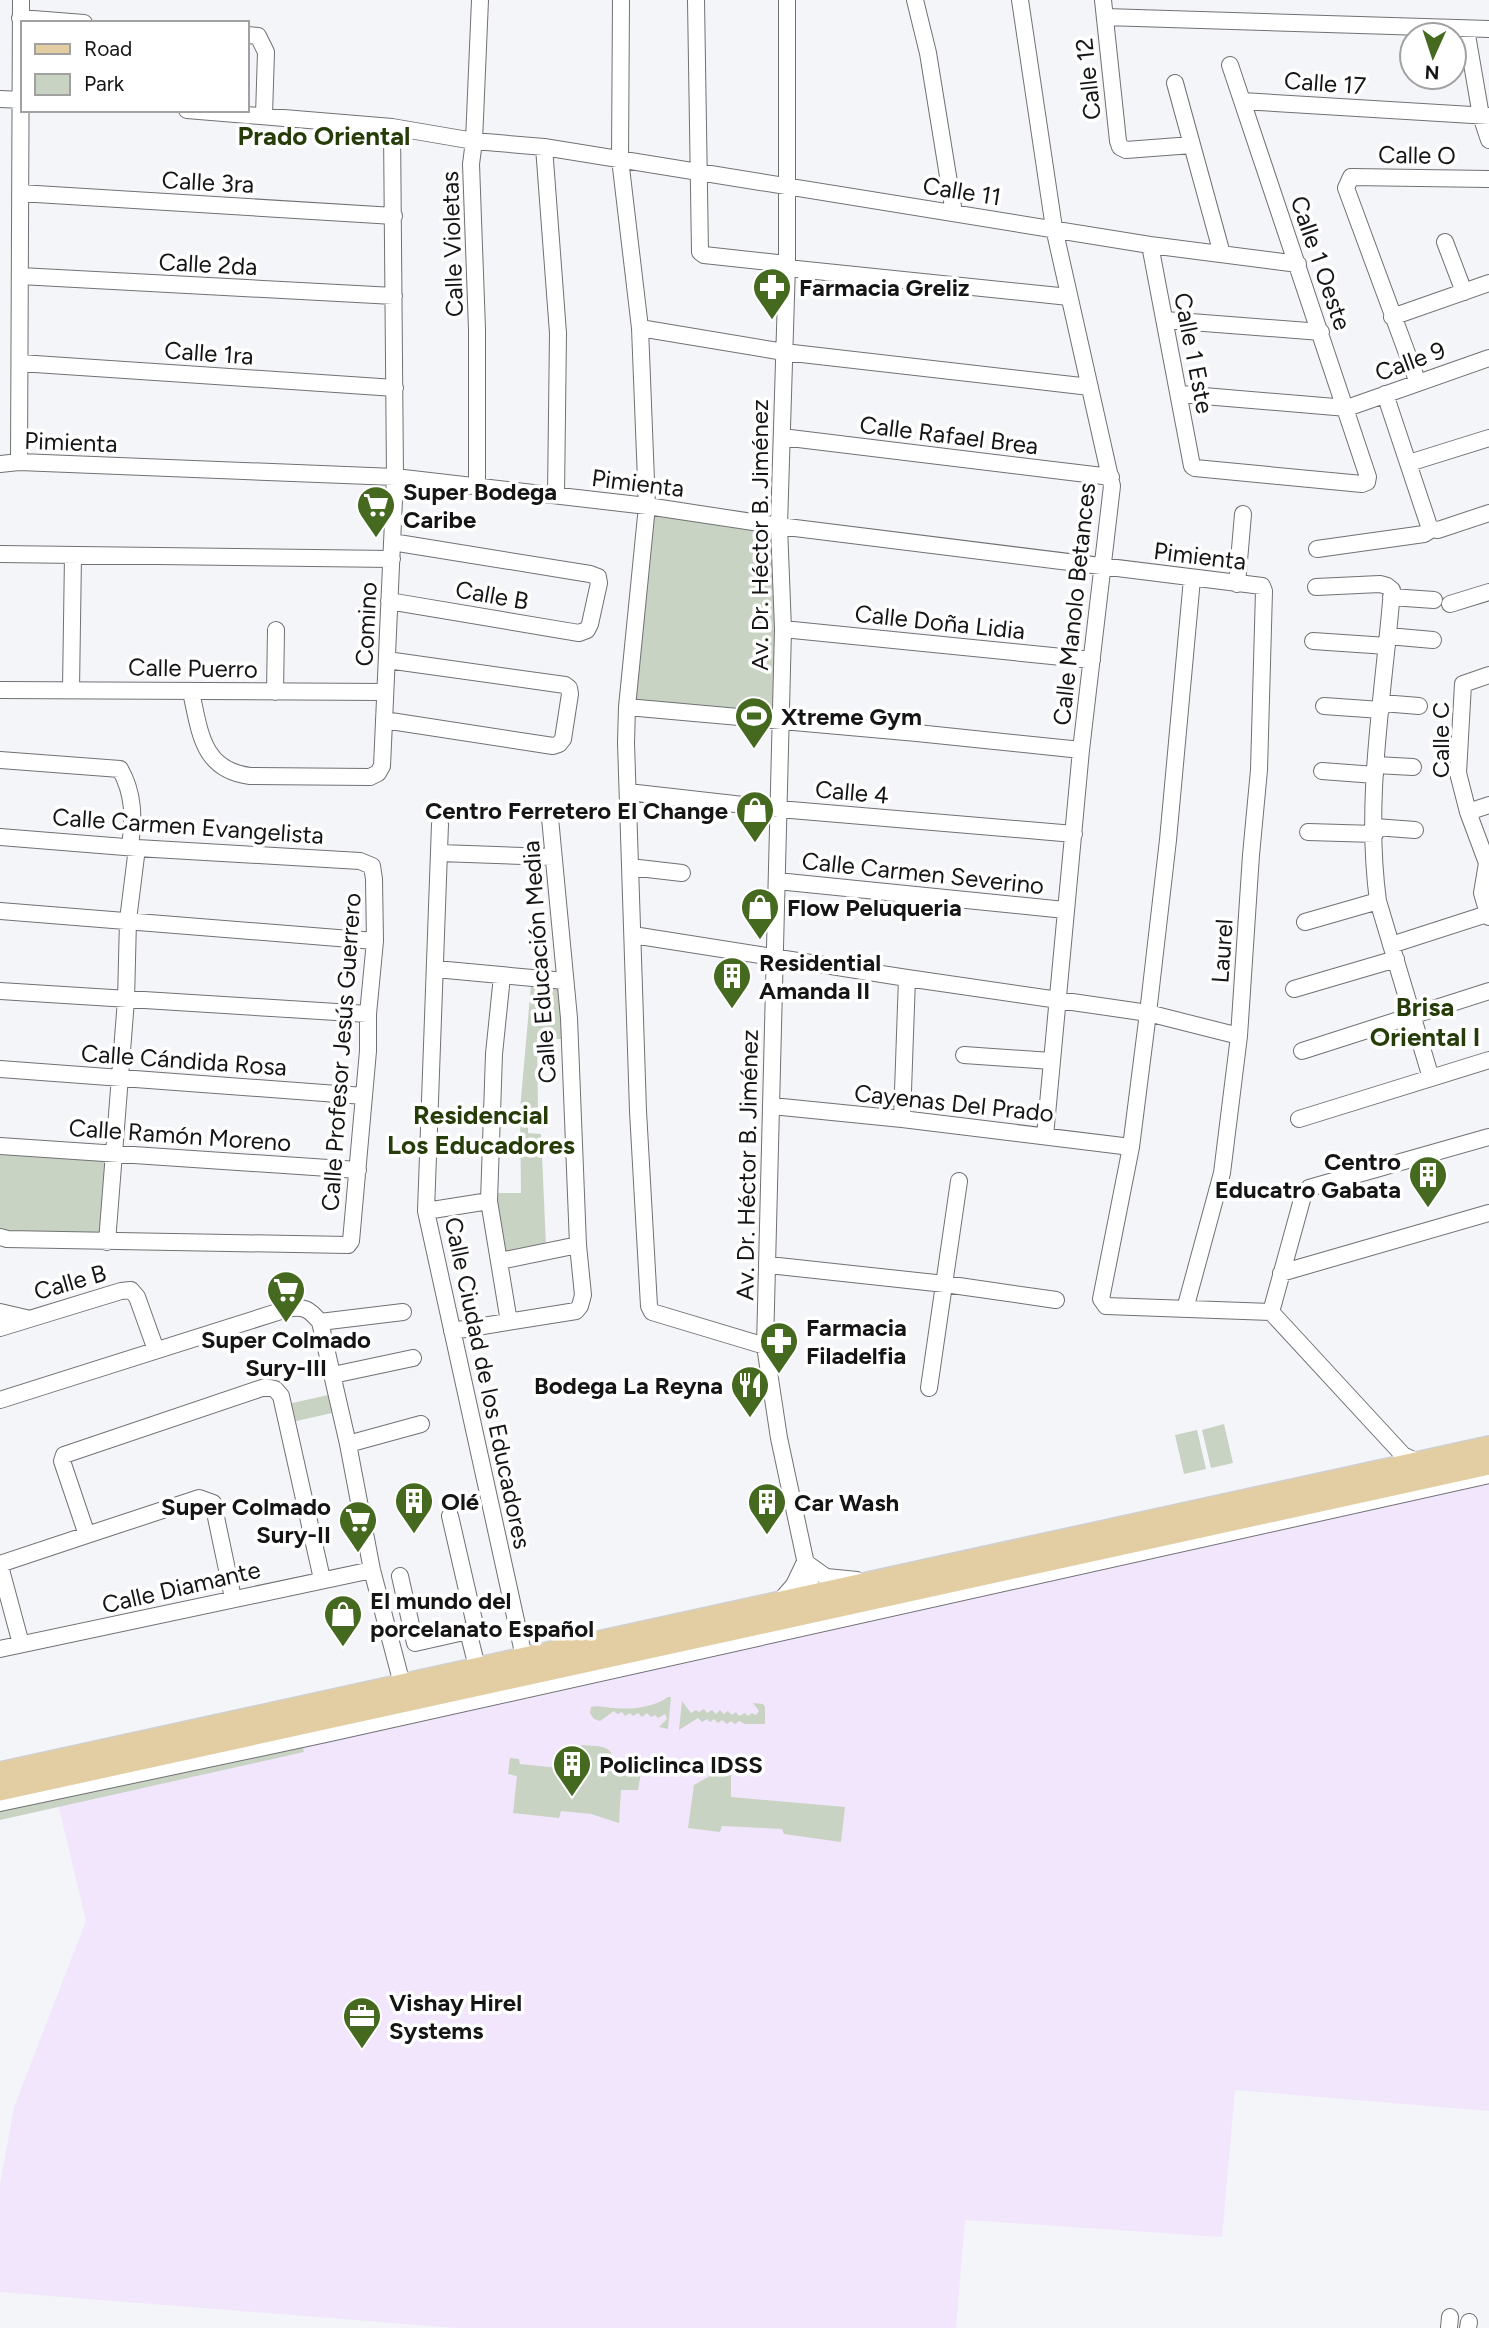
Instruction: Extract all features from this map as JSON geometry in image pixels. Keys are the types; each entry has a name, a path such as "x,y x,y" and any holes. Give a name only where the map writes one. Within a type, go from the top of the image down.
{"main road":[{"path":"0,1772 781,1600 814,1602 870,1581 1489,1446"},
{"path":"0,1791 814,1602 1489,1465"}],"street":[{"path":"21,0 21,59"},
{"name":"Calle Violetas","path":"477,487 477,329 471,164 480,0"},
{"path":"621,0 620,159 640,328 648,506 627,708 643,1231 650,1310 765,1346"},
{"path":"696,0 701,254 1069,297"},
{"name":"Av. Dr. Héctor B. Jiménez","path":"787,0 787,266 779,526 783,629 765,1346 779,1438 814,1602"},
{"path":"915,0 928,53 954,213"},
{"name":"Calle Manolo Betances","path":"1020,0 1054,228 1111,477 1112,495 1081,750 1045,1136"},
{"name":"Calle 12","path":"1103,0 1118,141 1126,150 1192,145"},
{"path":"1105,17 1398,27"},
{"path":"20,18 58,21"},
{"path":"1468,29 1489,29"},
{"path":"248,35 258,36 266,52 264,115"},
{"path":"1468,38 1489,140"},
{"name":"Calle 1 Oeste","path":"1230,65 1368,477"},
{"path":"1175,83 1222,254"},
{"path":"0,99 21,100"},
{"name":"Calle 17","path":"1242,100 1485,116"},
{"path":"19,462 22,112"},
{"name":"Calle 11","path":"218,112 392,127 474,141 544,147 1150,245 1298,264"},
{"name":"Comino","path":"191,692 198,726 210,757 223,769 234,774 370,777 378,773 382,766 395,477 392,127"},
{"path":"544,147 558,332 556,495"},
{"name":"Calle O","path":"1392,317 1346,188 1347,182 1351,177 1489,179"},
{"name":"Calle 3ra","path":"20,193 394,216"},
{"path":"1445,242 1464,292"},
{"name":"Calle 1 Este","path":"1150,245 1180,394 1190,462 1195,468 1362,484 1367,482 1368,477"},
{"name":"Calle 2da","path":"20,276 394,296"},
{"path":"1418,383 1392,317 1489,283"},
{"path":"1165,320 1321,332"},
{"path":"640,328 783,352 1090,387"},
{"name":"Calle 9","path":"1347,408 1489,358"},
{"name":"Calle 1ra","path":"20,363 395,388"},
{"path":"1180,394 1347,408"},
{"path":"1385,394 1432,529"},
{"name":"Calle Rafael Brea","path":"782,438 1111,477"},
{"path":"1409,463 1489,438"},
{"name":"Pimienta","path":"0,464 19,462 395,477 648,506 779,526 1262,586 1264,591"},
{"path":"1317,549 1405,538 1489,513"},
{"path":"1237,584 1243,514"},
{"path":"0,554 392,550"},
{"name":"Calle B","path":"390,600 579,633 587,630 590,624 599,583 598,577 590,574 392,550"},
{"path":"71,689 73,555"},
{"path":"1192,579 1149,1013 1131,1147 1101,1299 1106,1306 1271,1312 1403,1455 1417,1462"},
{"path":"1316,587 1380,584 1392,590 1376,770 1374,871 1378,901 1431,1078"},
{"name":"Laurel","path":"1185,1309 1222,1173 1239,1036 1259,770 1264,591"},
{"path":"1391,597 1442,602 1489,592"},
{"name":"Calle Doña Lidia","path":"783,629 1092,660"},
{"path":"275,692 276,630"},
{"path":"1313,641 1433,640"},
{"path":"384,720 553,746 563,739 570,694 565,685 387,660"},
{"name":"Calle C","path":"1488,919 1482,893 1487,863 1468,811 1458,773 1463,684 1489,675"},
{"name":"Calle Puerro","path":"0,690 385,692"},
{"path":"1324,706 1419,706"},
{"path":"627,708 1081,750"},
{"path":"0,760 120,769 128,783 133,811 134,847 121,1078 107,1242 0,1237"},
{"path":"1322,771 1413,767"},
{"name":"Calle 4","path":"628,792 779,809 1074,834"},
{"path":"1468,811 1489,805"},
{"name":"Calle Educación Media","path":"452,1331 576,1311 583,1295 578,1245 565,981 550,818"},
{"name":"Calle Ciudad de los Educadores","path":"440,824 426,1211 524,1657"},
{"path":"1308,832 1415,830"},
{"name":"Calle Carmen Evangelista","path":"0,836 341,859 360,861 372,866"},
{"path":"440,853 553,857"},
{"name":"Calle Profesor Jesús Guerrero","path":"107,1242 187,1241 345,1246 351,1241 368,1051 374,941 372,866"},
{"path":"630,867 682,873"},
{"name":"Calle Carmen Severino","path":"777,881 1065,910"},
{"path":"1305,922 1378,901"},
{"path":"0,911 374,941"},
{"path":"1294,989 1488,919"},
{"path":"633,935 1149,1013 1239,1036"},
{"path":"436,970 565,981"},
{"path":"502,976 494,1054 489,1201 509,1322"},
{"path":"902,1119 907,978"},
{"path":"0,991 368,1014"},
{"path":"1303,1051 1489,991"},
{"path":"964,1055 1051,1062"},
{"path":"1299,1119 1489,1060"},
{"name":"Calle Cándida Rosa","path":"0,1069 364,1096"},
{"name":"Cayenas Del Prado","path":"772,1107 902,1119 1131,1147"},
{"path":"1271,1312 1305,1192 1309,1188 1489,1137"},
{"name":"Calle Ramón Moreno","path":"0,1146 358,1170"},
{"path":"929,1388 959,1181"},
{"path":"426,1211 489,1201"},
{"path":"1281,1273 1489,1213"},
{"path":"500,1261 578,1245"},
{"path":"769,1265 945,1284 1056,1300"},
{"name":"Calle B","path":"0,1328 131,1290 137,1297 156,1350"},
{"path":"0,1400 298,1307 310,1310 320,1322 348,1444 372,1570 402,1684"},
{"path":"0,1312 28,1318"},
{"path":"320,1322 402,1312"},
{"path":"333,1375 413,1358"},
{"path":"87,1535 62,1461 64,1455 265,1387 275,1389 281,1396 322,1579"},
{"path":"348,1444 421,1424"},
{"path":"0,1802 326,1734 1489,1475"},
{"path":"21,1644 0,1565 199,1498 213,1503 233,1598"},
{"path":"400,1576 415,1643 476,1629 450,1516"},
{"path":"781,1600 794,1585 805,1562 826,1577 870,1581"},
{"name":"Calle Diamante","path":"0,1649 372,1570"},
{"path":"468,1631 477,1667"}],"shaded area":[{"path":"1489,1468 1489,2111 1235,2090 1222,2237 965,2220 956,2328 456,2328 0,2292 0,2185 14,2107 86,1921 53,1783"}],"green space":[{"path":"654,515 779,531 775,715 633,708"},
{"path":"531,985 559,986 564,1039 537,1039 538,1109 528,1110 528,1133 541,1134 546,1245 506,1254 494,1212 495,1193 521,1193 520,1110"},
{"path":"0,1151 103,1158 106,1166 99,1234 0,1232"},
{"path":"328,1395 332,1413 292,1422 288,1404"},
{"path":"1224,1424 1233,1463 1211,1468 1202,1430"},
{"path":"1197,1430 1206,1469 1184,1474 1175,1435"},
{"path":"671,1697 668,1729 659,1727 667,1719 665,1714 658,1718 647,1713 642,1717 638,1713 625,1716 622,1712 617,1714 614,1711 600,1721 594,1719 590,1713 591,1707 635,1708"},
{"path":"682,1701 691,1713 704,1709 707,1713 712,1710 716,1714 720,1710 724,1714 728,1711 732,1715 736,1712 739,1716 745,1713 748,1716 752,1713 756,1715 759,1711 753,1703 763,1704 765,1724 745,1724 739,1721 735,1724 731,1721 727,1724 722,1720 718,1723 714,1719 702,1722 698,1718 679,1730"},
{"path":"297,1727 304,1752 0,1820 0,1793"},
{"path":"581,1745 605,1748 612,1753 617,1766 628,1762 641,1773 638,1790 621,1790 619,1823 591,1814 561,1811 559,1818 513,1813 517,1776 508,1774 510,1758 519,1759 520,1764 569,1769 570,1761 579,1762"},
{"path":"731,1764 731,1797 845,1807 841,1842 784,1834 782,1829 722,1826 720,1832 688,1828 694,1785"}],"place":[{"name":"Farmacia Greliz","path":"772,321"},
{"name":"Super Bodega Caribe","path":"376,539"},
{"name":"Xtreme Gym","path":"754,750"},
{"name":"Centro Ferretero El Change","path":"755,844"},
{"name":"Flow Peluqueria","path":"760,941"},
{"name":"Residential Amanda II","path":"732,1010"},
{"name":"Centro Educatro Gabata","path":"1428,1209"},
{"name":"Super Colmado Sury-III","path":"286,1324"},
{"name":"Farmacia Filadelfia","path":"779,1375"},
{"name":"Bodega La Reyna","path":"750,1419"},
{"name":"Olé","path":"414,1535"},
{"name":"Car Wash","path":"767,1536"},
{"name":"Super Colmado Sury-II","path":"358,1554"},
{"name":"El mundo del porcelanato Español","path":"343,1648"},
{"name":"Policlinca IDSS","path":"572,1798"},
{"name":"Vishay Hirel Systems","path":"362,2050"}],"district":[{"name":"Prado Oriental","path":"324,136"},
{"name":"Brisa Oriental I","path":"1425,1022"},
{"name":"Residencial Los Educadores","path":"481,1130"}]}
